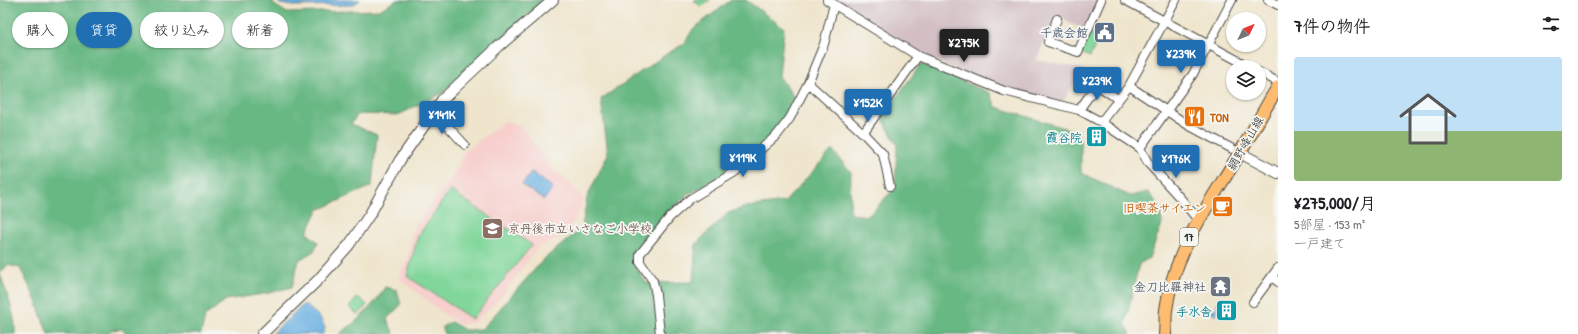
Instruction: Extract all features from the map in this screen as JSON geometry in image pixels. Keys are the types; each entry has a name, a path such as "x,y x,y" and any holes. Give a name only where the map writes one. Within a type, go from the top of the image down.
{"main road":[{"name":"網野峰山線","path":"1165,334 1166,310 1171,285 1187,242 1198,220 1241,151 1278,87"}],"street":[{"path":"262,334 318,280 348,245 370,214 400,160 442,100 498,47 553,0"},
{"path":"1057,19 1048,42 1078,52 1101,0"},
{"path":"1125,0 1237,60"},
{"path":"1101,122 1129,86 1176,0"},
{"path":"1140,148 1192,74 1232,0"},
{"path":"1268,0 1278,5"},
{"path":"660,334 656,295 653,282 640,262 640,254 670,217 690,199 735,172 778,134 790,118 808,83 824,44 830,2 918,56 1004,91 1079,110 1101,122 1140,148 1148,163 1198,220"},
{"path":"863,133 918,56"},
{"path":"1266,76 1278,82"},
{"path":"808,83 863,133 883,154 890,186"},
{"path":"1079,110 1097,84 1118,99"},
{"path":"1129,86 1188,125 1241,151 1278,173"},
{"path":"434,111 465,145"},
{"path":"1253,302 1275,279 1278,268"}],"shaded area":[{"path":"831,0 1099,0 1085,30 1056,17 1036,60 1084,69 1062,103 1006,89 930,59"},
{"name":"京丹後市立いさなご小学校","path":"504,121 518,125 527,134 554,172 563,176 583,198 582,205 574,222 560,238 537,248 500,298 475,322 461,325 445,315 399,278 408,254 412,233 422,215 455,173 464,152"}],"green space":[{"path":"0,0 273,0 273,4 285,12 232,12 232,48 288,48 288,13 379,10 397,0 544,0 441,94 398,115 358,114 351,124 377,135 372,186 318,210 307,233 318,242 314,251 299,260 292,287 269,293 226,300 205,316 201,334 126,334 122,329 111,330 108,334 48,334 34,296 20,268 8,265 0,273"},
{"path":"694,0 710,0 701,7"},
{"path":"731,0 746,0 784,28 779,76 796,100 788,117 777,132 734,169 687,195 668,213 632,261 646,283 693,282 696,244 728,213 746,207 785,202 832,150 851,172 850,214 868,216 895,188 897,145 882,117 921,64 990,93 996,107 1077,132 1081,145 1081,173 1130,196 1148,192 1161,208 1162,224 1149,258 1139,264 1125,324 1131,334 444,334 442,327 451,322 465,330 482,329 543,260 582,228 587,197 608,154 601,99 668,53 684,44 693,29"},
{"path":"1090,33 1099,37 1090,57 1081,53"},
{"path":"450,190 532,245 472,319 407,276 418,236"},
{"path":"0,273 14,319 15,334 0,334"},
{"path":"385,287 397,290 401,305 387,319 394,334 339,334 365,313"},
{"path":"358,297 367,305 358,315 349,307"}],"water":[{"path":"277,0 360,0 353,5 294,6 280,4"},
{"path":"532,172 553,188 544,200 522,185"},
{"path":"1218,302 1224,307 1221,310 1219,308 1216,311 1218,313 1215,316 1210,310 1212,307 1214,310 1218,306 1216,304"},
{"path":"304,304 321,319 325,328 323,334 272,334"}],"place":[{"name":"千歳会館","path":"1104,32"},
{"name":"TON","path":"1195,117"},
{"name":"霞谷院","path":"1097,137"},
{"name":"旧喫茶サイエン","path":"1222,207"},
{"name":"京丹後市立いさなご小学校","path":"492,228"},
{"name":"金刀比羅神社","path":"1221,286"},
{"name":"手水舎","path":"1227,311"}]}
